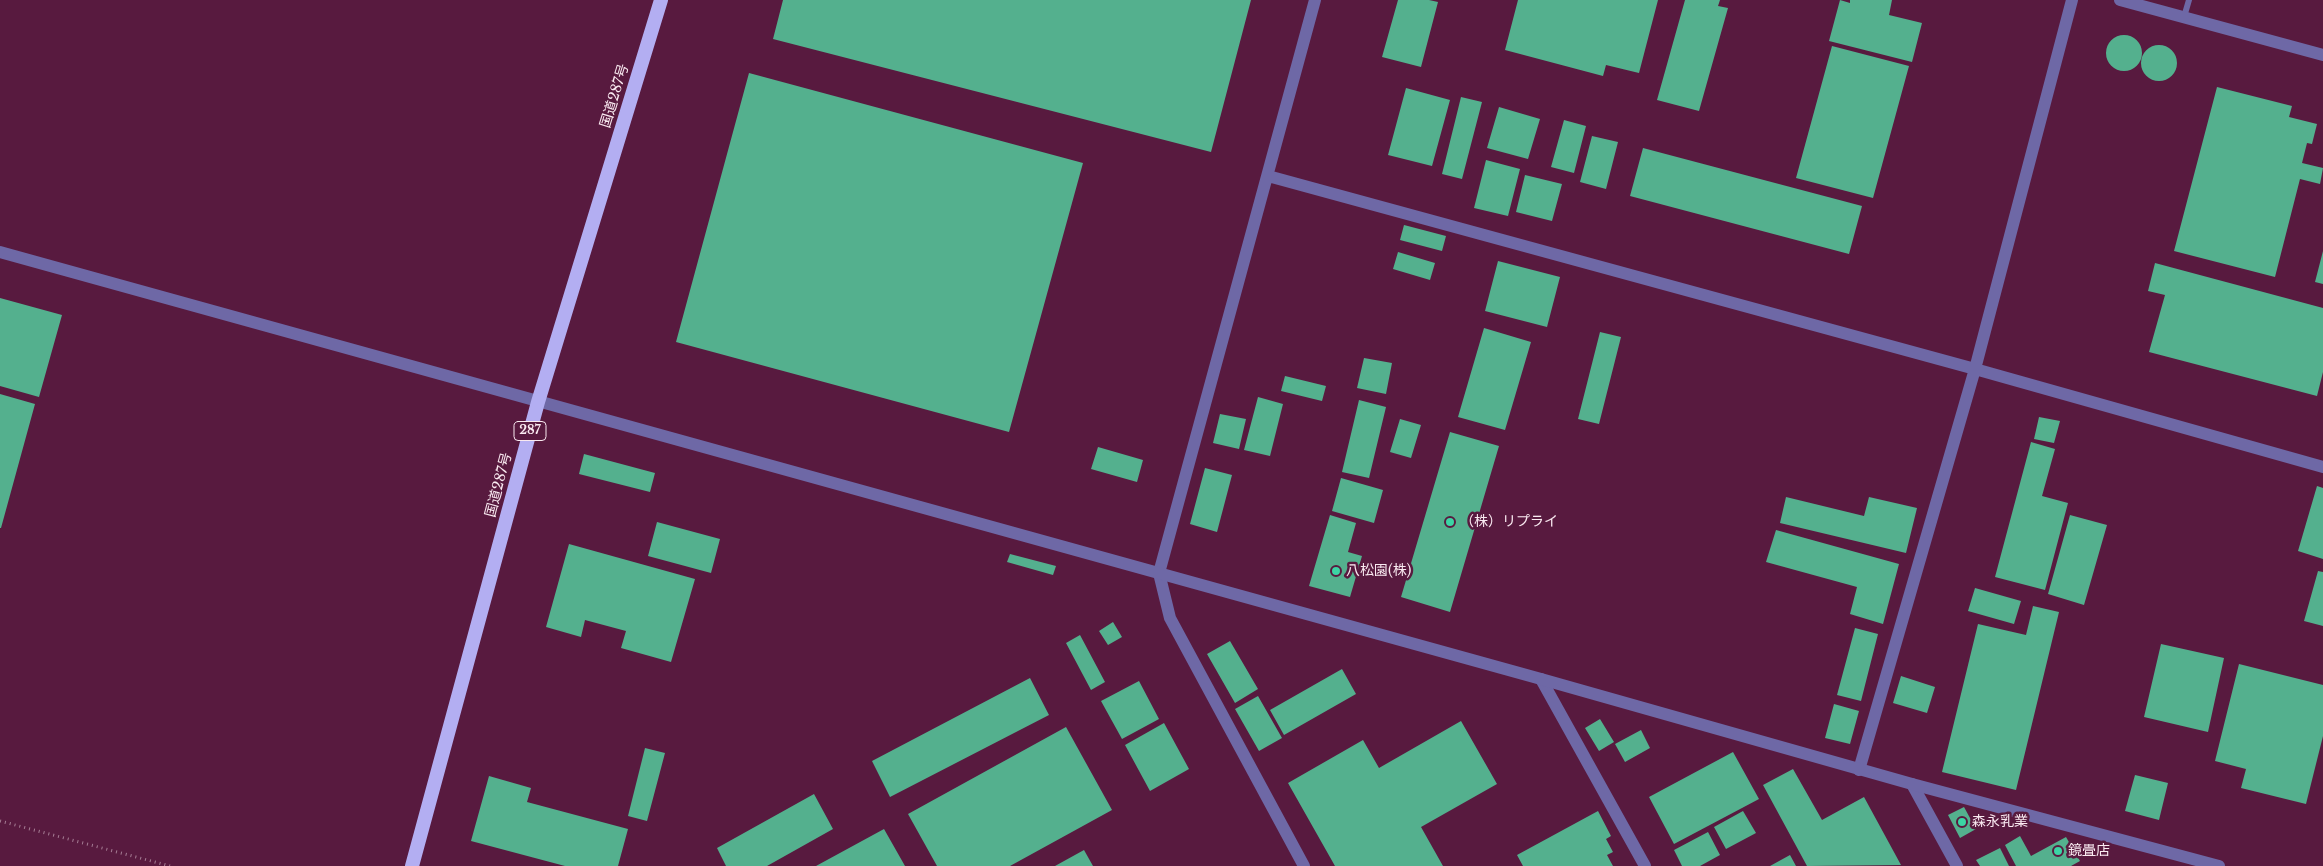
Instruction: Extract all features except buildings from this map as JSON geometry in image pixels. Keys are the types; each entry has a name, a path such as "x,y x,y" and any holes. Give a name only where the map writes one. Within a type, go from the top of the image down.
{"highway":[{"name":"国道287号","path":"412,866 538,402 661,0"}],"street":[{"path":"1304,866 1170,618 1159,573 1315,0"},
{"path":"1859,770 1975,369 2072,0"},
{"path":"2120,0 2323,55"},
{"path":"1268,176 1975,369 2323,467"},
{"path":"0,252 1541,679 1859,770 2219,866"},
{"path":"1541,679 1645,866"},
{"path":"1912,784 1957,866"}],"lane":[{"path":"2184,17 2189,0"}],"path":[{"path":"0,821 170,866"}],"place":[{"name":"（株）リプライ","path":"1450,522"},
{"name":"八松園(株)","path":"1336,571"},
{"name":"森永乳業","path":"1962,822"},
{"name":"鏡畳店","path":"2058,851"}]}
